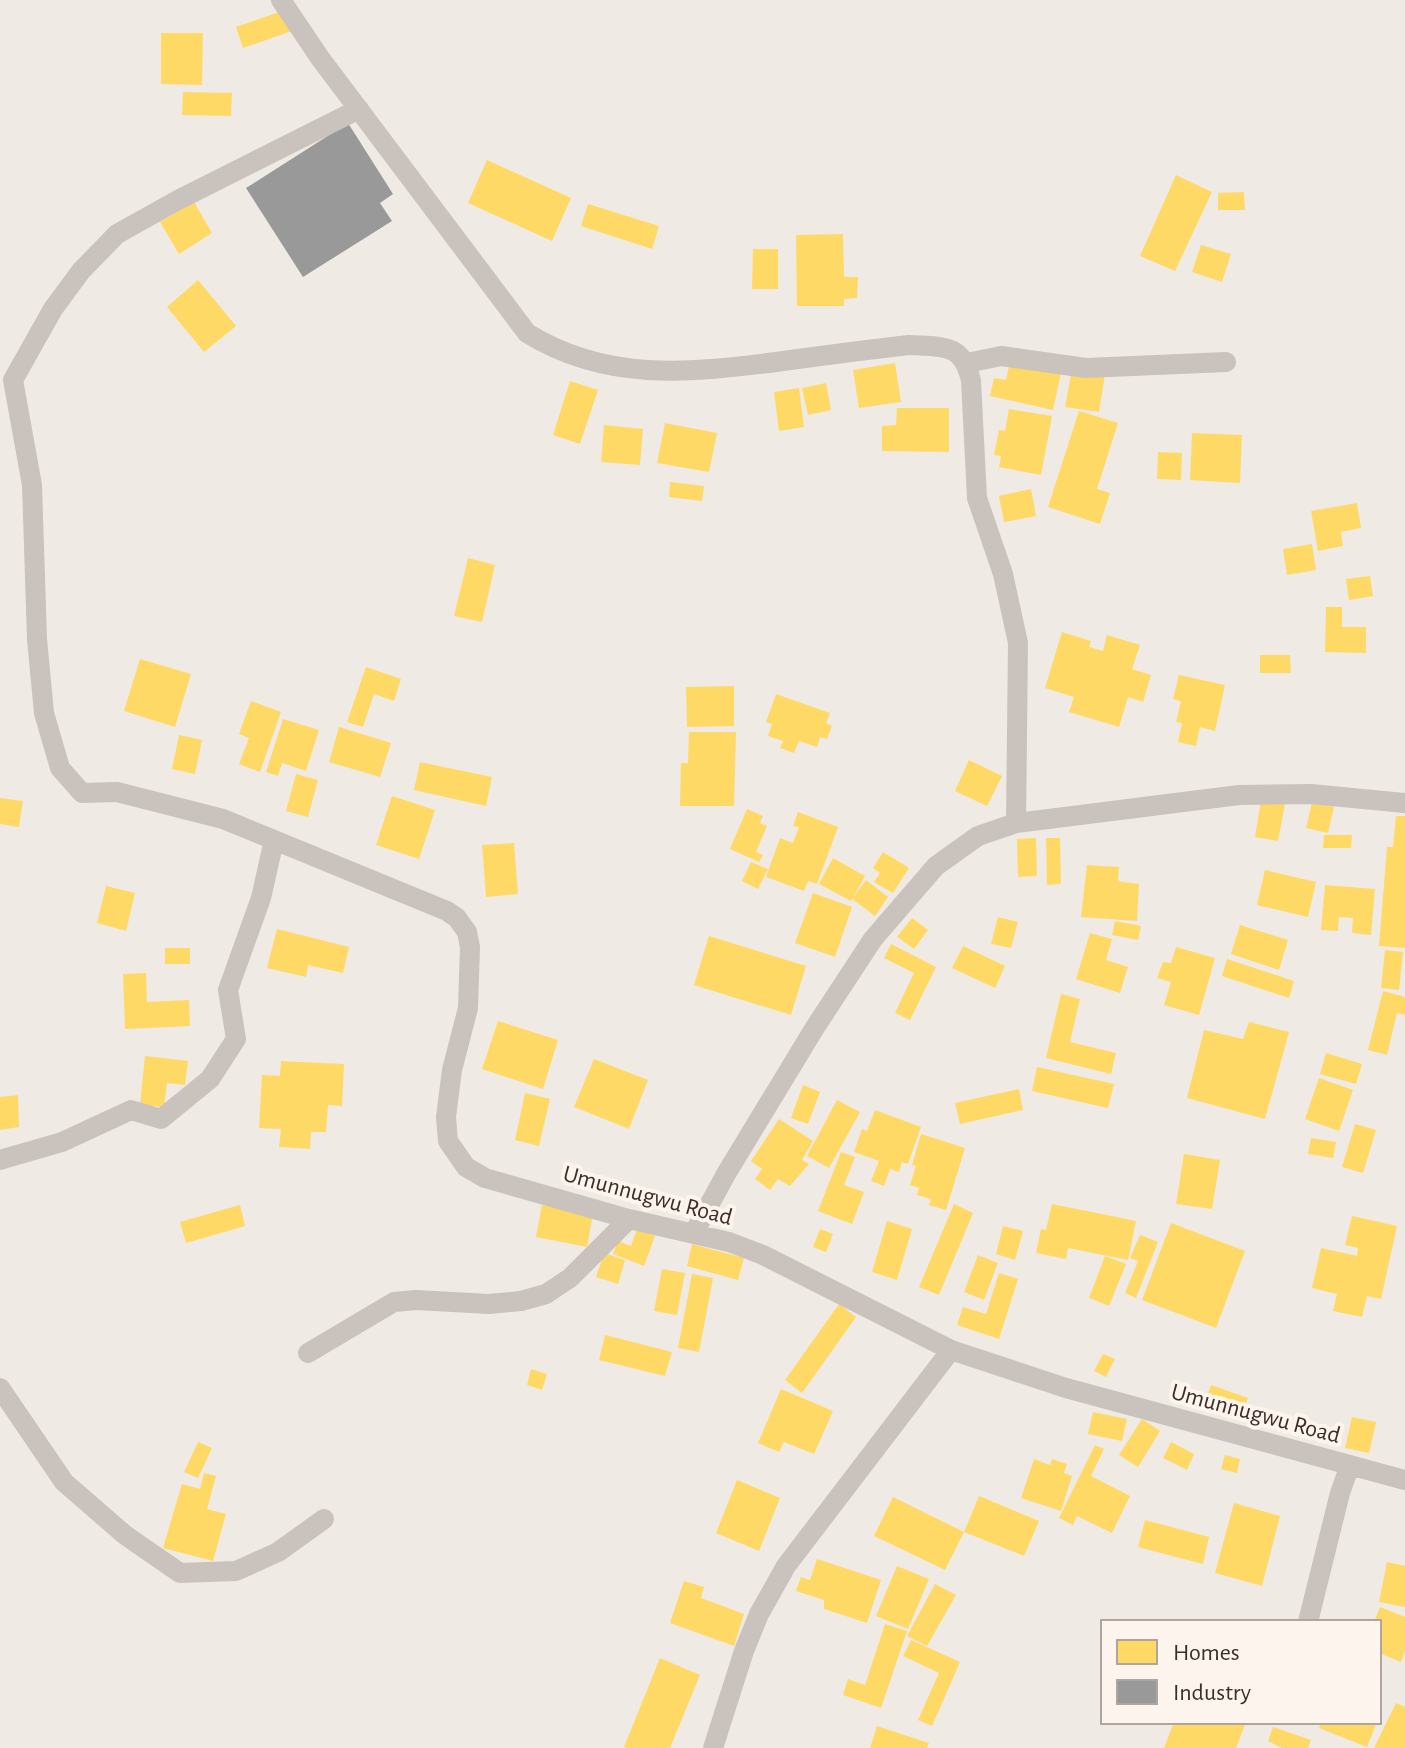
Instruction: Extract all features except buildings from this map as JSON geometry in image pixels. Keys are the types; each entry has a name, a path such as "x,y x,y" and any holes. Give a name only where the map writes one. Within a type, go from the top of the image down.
{"street":[{"path":"281,0 320,58 527,333 564,353 589,362 666,372 715,370 909,345 948,350 957,353 967,363 971,381 977,498 1003,574 1018,643 1016,823"},
{"name":"Umunnugwu Road","path":"359,109 117,234 81,271 53,309 13,380 32,485 37,639 44,713 60,768 82,793 117,792 223,819 447,911 457,918 467,932 470,947 468,1008 452,1070 446,1117 448,1141 466,1167 485,1178 629,1219 729,1242 763,1255 951,1350 1066,1388 1405,1480"},
{"path":"967,363 1001,356 1086,368 1226,362"},
{"path":"694,1233 814,1029 873,939 936,866 978,836 1016,823 1274,792 1405,803"},
{"path":"0,1160 62,1142 131,1110 161,1119 210,1079 236,1039 228,990 261,898 274,840"},
{"path":"308,1353 394,1302 416,1300 489,1304 521,1301 546,1294 570,1278 629,1219"},
{"path":"713,1748 744,1651 759,1614 786,1566 951,1350"},
{"path":"0,1388 64,1482 125,1535 180,1573 236,1571 278,1552 324,1519"},
{"path":"1308,1620 1340,1493 1350,1465"}]}
